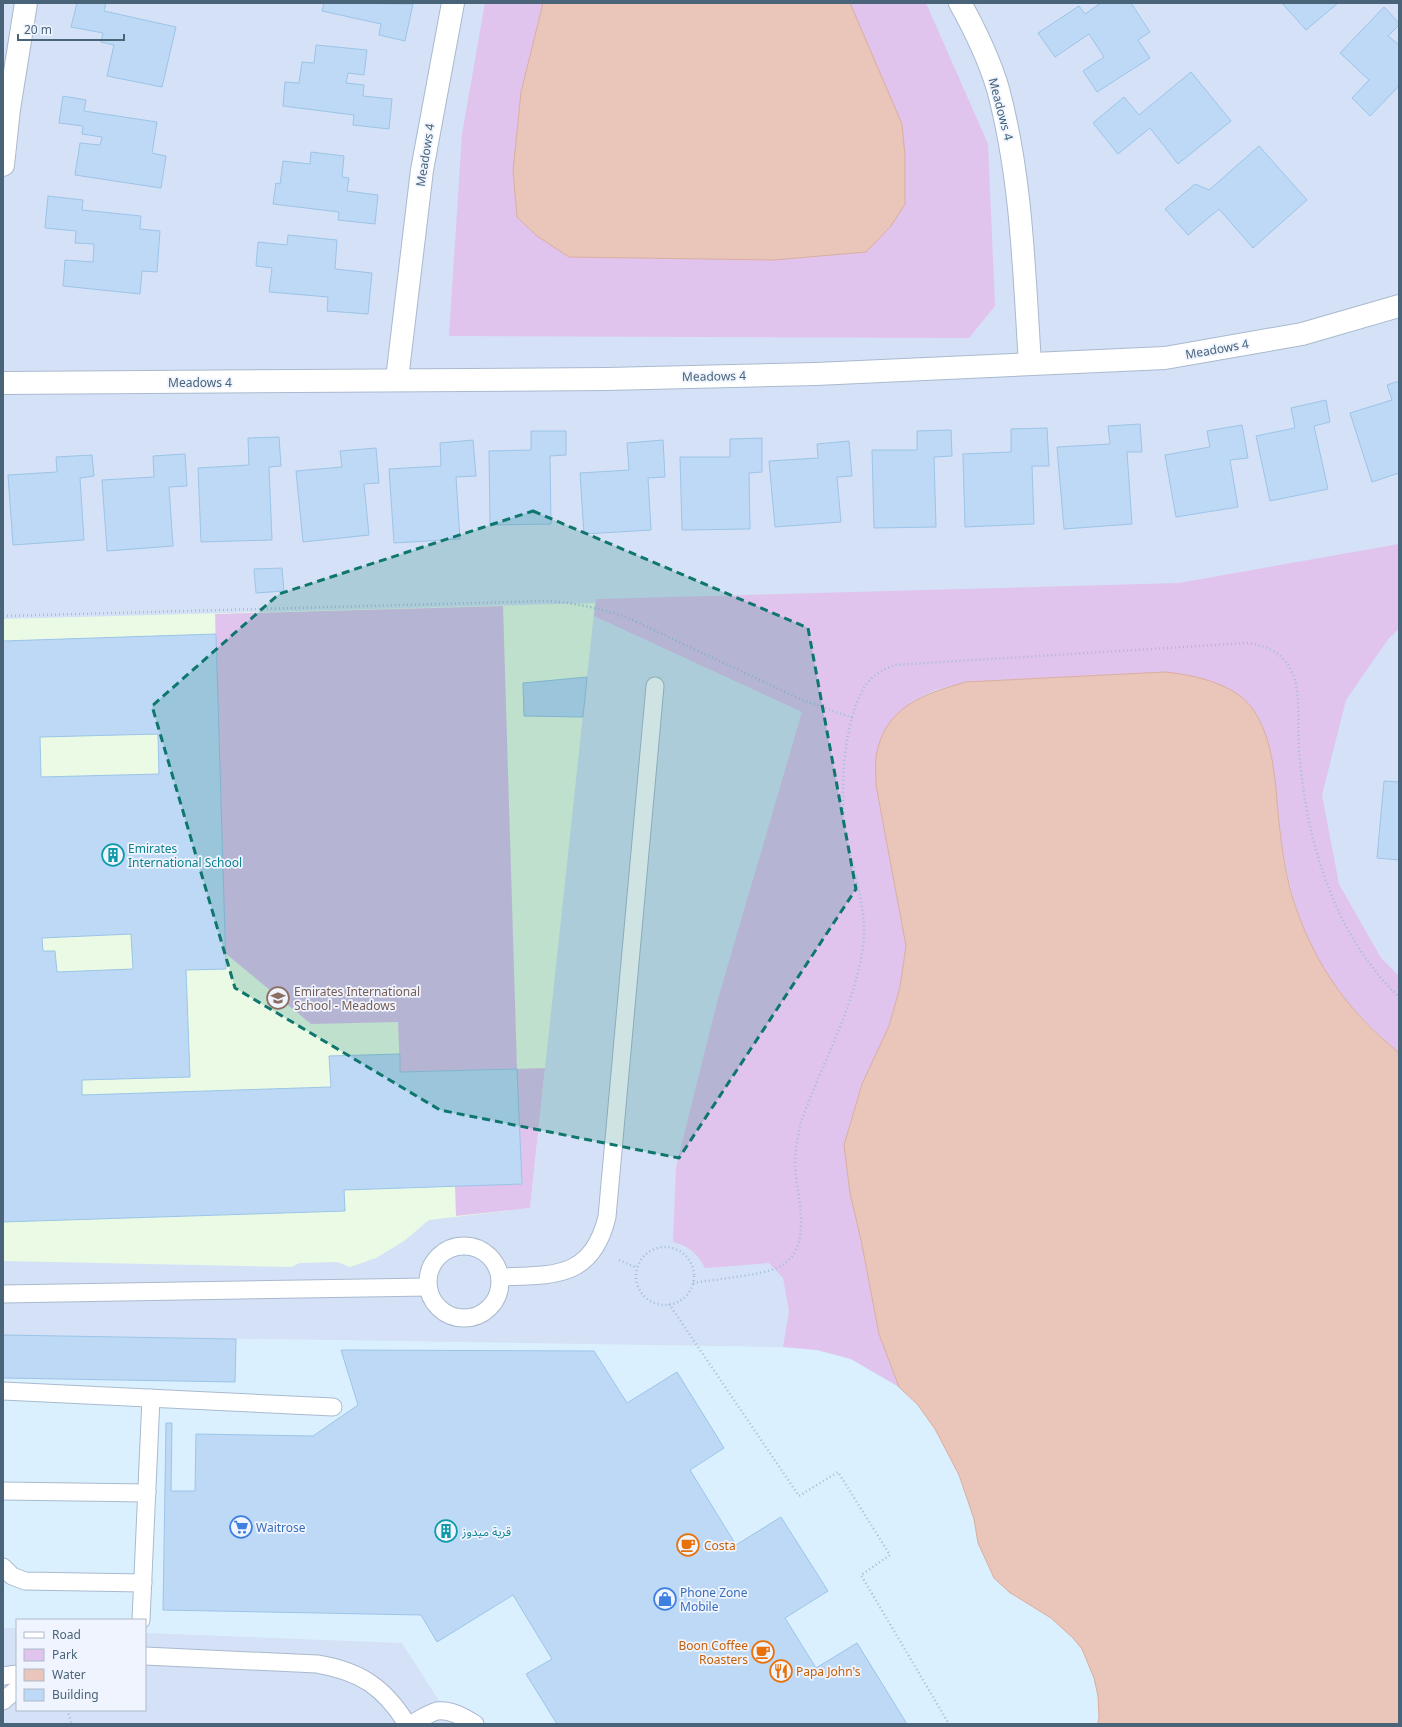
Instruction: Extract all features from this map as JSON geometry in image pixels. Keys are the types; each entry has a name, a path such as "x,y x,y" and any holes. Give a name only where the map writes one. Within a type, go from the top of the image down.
{"street":[{"path":"3,165 9,109 26,3"},
{"name":"Meadows 4","path":"397,379 422,170 453,3"},
{"name":"Meadows 4","path":"960,3 974,30 997,88 1012,148 1019,210 1030,364"},
{"name":"Meadows 4","path":"3,383 216,383 397,379 599,379 816,374 1165,358 1302,334 1399,306"}],"lane":[{"path":"500,1277 548,1275 566,1271 582,1262 594,1250 603,1234 607,1216 655,686"},
{"path":"459,1247 473,1247 486,1254 495,1264 500,1277 499,1291 493,1304 483,1313 469,1318 455,1317 442,1311 433,1301 428,1287 429,1274 435,1261 445,1251 459,1247"},
{"path":"3,1294 428,1287"},
{"path":"3,1391 333,1407"},
{"path":"141,1619 151,1398"},
{"path":"3,1491 147,1493"},
{"path":"3,1567 12,1576 25,1581 143,1582"},
{"path":"146,1656 317,1664 339,1668 360,1676 379,1688 395,1704 407,1724"},
{"path":"3,1676 16,1674"},
{"path":"3,1701 16,1691"},
{"path":"411,1724 436,1711 464,1717 475,1724"}],"path":[{"path":"3,616 547,601 573,603 600,608 626,617 800,699 853,718"},
{"path":"693,1283 769,1271 785,1263 798,1249 802,1232 795,1164 801,1122 851,995 859,970 863,944 863,918 846,832 843,802 844,772 853,718 861,695 869,681 880,671 894,665 1246,643 1261,645 1274,651 1285,661 1293,673 1296,689 1299,751 1307,814 1323,875 1348,933 1382,981 1399,997"},
{"path":"661,1247 672,1248 682,1253 690,1261 694,1272 693,1283 688,1293 679,1301 669,1304 657,1304 647,1299 640,1290 636,1279 637,1268 642,1258 650,1251 661,1247"},
{"path":"669,1304 799,1496 838,1472 890,1555 861,1575 949,1724"},
{"path":"67,1711 72,1724"}],"highlighted area":[{"path":"533,511 808,628 856,889 679,1158 440,1110 235,988 152,706 279,594"}],"shaded area":[{"path":"3,3 1399,3 1399,1724 3,1724"},
{"name":"Emirates International School - Meadows","path":"595,603 530,1208 429,1220 404,1241 376,1258 350,1267 337,1262 300,1263 291,1267 3,1261 3,619"},
{"path":"3,1335 783,1347 817,1350 851,1359 899,1387 918,1405 935,1429 959,1475 974,1519 978,1543 1009,1592 1051,1618 1073,1638 1082,1649 1094,1678 1098,1696 1099,1716 1098,1724 454,1724 402,1643 146,1633 146,1619 16,1619 16,1628 3,1628"}],"green space":[{"path":"485,3 926,3 988,144 995,306 969,338 449,336 462,134"},
{"path":"1399,544 1399,629 1389,638 1346,700 1322,795 1339,884 1381,958 1399,976 1399,1053 1357,1013 1325,970 1312,947 1293,896 1286,866 1270,753 1165,672 966,682 935,690 911,702 876,785 906,946 900,987 889,1026 862,1084 844,1145 850,1193 861,1240 879,1334 899,1387 851,1359 817,1350 783,1347 789,1311 783,1278 769,1263 705,1268 692,1251 673,1242 676,1167 717,1002 802,712 594,616 596,599 1179,583"},
{"path":"503,606 517,1069 400,1072 398,1022 311,1024 225,953 215,614"},
{"path":"545,1068 530,1208 456,1216 455,1186 517,1069"}],"water":[{"path":"543,3 850,3 902,124 905,156 905,204 891,226 866,252 774,260 569,257 537,236 517,217 513,171 521,92"},
{"path":"1165,672 1188,675 1224,686 1244,699 1260,721 1270,748 1273,763 1280,832 1289,885 1303,927 1313,949 1336,987 1365,1021 1399,1053 1399,1724 1098,1724 1098,1696 1094,1678 1082,1649 1073,1638 1051,1618 1009,1592 994,1578 978,1543 974,1519 959,1475 935,1429 918,1405 899,1387 879,1334 861,1240 850,1193 844,1145 862,1084 889,1026 900,987 906,946 876,785 876,757 880,740 887,726 897,714 908,705 935,692 966,682"}],"building":[{"path":"77,3 106,3 104,11 176,27 162,87 107,76 114,45 101,42 103,33 71,27"},
{"path":"324,3 413,4 405,41 379,35 381,24 322,11"},
{"path":"1101,3 1131,3 1150,32 1138,40 1150,58 1097,92 1083,71 1104,57 1089,34 1055,57 1038,33 1079,6 1085,14"},
{"path":"1282,3 1338,3 1306,30"},
{"path":"1384,7 1399,23 1399,25 1388,36 1399,45 1399,86 1370,116 1352,98 1369,80 1340,53"},
{"path":"316,45 367,50 364,75 348,73 346,83 364,85 363,96 392,99 389,129 353,125 354,115 283,106 285,82 299,83 302,62 314,63"},
{"path":"1191,72 1231,121 1178,164 1150,128 1118,154 1093,123 1124,97 1139,115"},
{"path":"63,96 86,100 84,111 157,122 152,153 166,156 161,188 75,175 80,143 100,145 102,137 82,134 83,126 59,123"},
{"path":"1259,146 1307,200 1253,248 1219,209 1188,235 1165,209 1195,184 1209,190"},
{"path":"311,152 344,156 342,177 349,178 347,191 378,195 375,224 338,220 339,212 273,204 276,183 280,184 283,161 310,164"},
{"path":"48,196 83,200 82,210 141,216 140,229 160,231 157,272 142,271 140,294 63,286 65,260 93,262 94,244 75,243 76,231 45,228"},
{"path":"288,235 337,240 335,269 372,273 368,314 327,311 328,297 269,292 272,268 256,266 258,242 287,245"},
{"path":"1399,381 1399,473 1372,482 1350,413 1392,400 1387,385"},
{"path":"1326,400 1330,422 1314,426 1328,489 1270,501 1256,436 1295,428 1291,408"},
{"path":"1140,424 1142,452 1127,452 1132,524 1064,529 1057,447 1110,444 1108,426"},
{"path":"1242,425 1248,458 1230,460 1238,507 1176,517 1165,455 1210,447 1207,431"},
{"path":"1047,428 1049,466 1032,466 1034,524 965,527 963,454 1011,452 1011,429"},
{"path":"951,430 952,456 934,457 936,527 874,528 872,450 917,450 917,431"},
{"path":"531,431 566,431 566,455 550,456 551,524 490,525 489,451 531,450"},
{"path":"279,437 281,466 269,467 272,540 201,542 198,468 249,465 248,438"},
{"path":"762,438 762,472 749,473 750,529 682,530 680,457 730,457 730,439"},
{"path":"473,440 476,476 456,477 460,539 394,543 389,469 441,466 440,443"},
{"path":"663,440 665,477 648,478 651,530 584,534 580,473 629,470 627,443"},
{"path":"849,441 852,476 837,477 841,522 775,527 769,461 818,458 817,444"},
{"path":"376,448 379,483 364,484 369,535 303,542 296,471 342,467 340,451"},
{"path":"185,454 187,486 169,487 173,546 107,551 102,480 154,477 153,456"},
{"path":"92,455 94,476 80,478 84,540 13,545 8,475 57,472 56,457"},
{"path":"282,568 284,591 256,593 254,569"},
{"name":"Emirates International School","path":"216,634 226,969 186,970 190,1077 82,1080 82,1095 331,1087 329,1056 400,1054 400,1072 517,1069 522,1184 344,1190 345,1211 3,1222 3,641","holes":["158,734 159,774 41,777 40,737","131,934 133,969 57,972 55,951 43,951 42,938"]},
{"path":"587,677 583,717 524,716 523,683"},
{"path":"1384,781 1399,782 1399,860 1377,858"},
{"path":"3,1335 236,1339 235,1382 3,1378"},
{"name":"قرية ميدوز","path":"341,1350 594,1351 627,1403 677,1372 724,1448 690,1470 736,1545 781,1517 828,1591 785,1618 816,1668 857,1643 907,1724 557,1724 526,1674 552,1659 513,1595 437,1642 421,1615 163,1610 166,1423 172,1423 171,1491 195,1491 196,1434 313,1436 358,1405"}],"place":[{"name":"Emirates International School","path":"113,855"},
{"name":"Emirates International School - Meadows","path":"278,998"},
{"name":"Waitrose","path":"241,1527"},
{"name":"قرية ميدوز","path":"446,1531"},
{"name":"Costa","path":"688,1545"},
{"name":"Phone Zone Mobile","path":"665,1599"},
{"name":"Boon Coffee Roasters","path":"763,1652"},
{"name":"Papa John's","path":"781,1671"}]}
